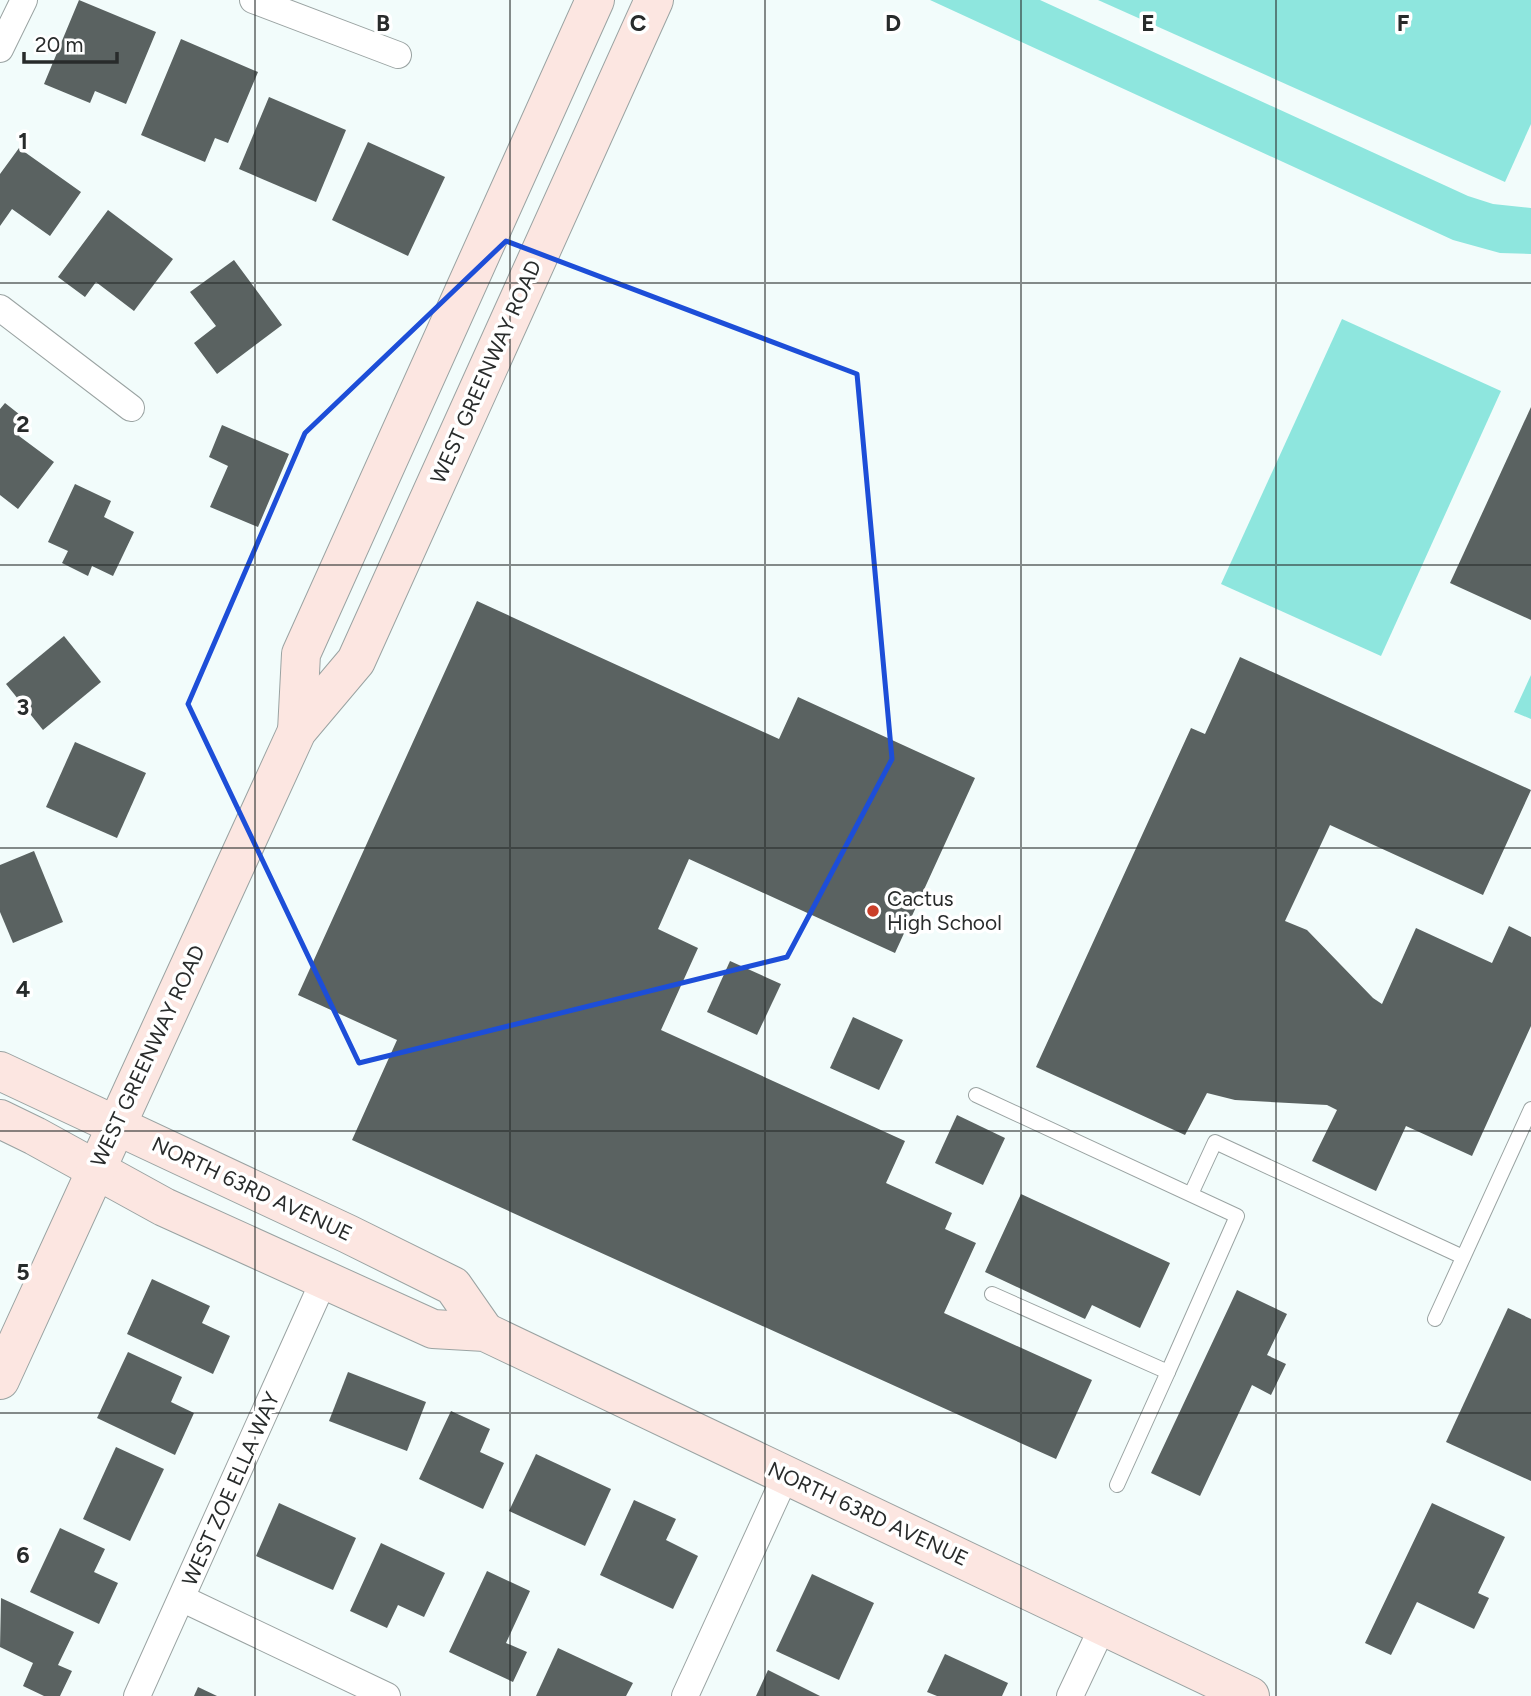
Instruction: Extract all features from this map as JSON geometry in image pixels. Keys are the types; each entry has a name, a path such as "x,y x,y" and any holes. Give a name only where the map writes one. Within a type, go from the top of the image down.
{"main road":[{"name":"WEST GREENWAY ROAD","path":"297,731 301,654 595,0"},
{"name":"WEST GREENWAY ROAD","path":"0,1380 297,731 356,661 654,0"},
{"path":"575,44 615,85"},
{"name":"NORTH 63RD AVENUE","path":"0,1071 453,1286 485,1332"},
{"name":"NORTH 63RD AVENUE","path":"0,1119 164,1207 433,1329 485,1332 1250,1696"}],"street":[{"path":"0,49 24,0"},
{"path":"253,0 398,55"},
{"path":"0,308 131,408"},
{"name":"WEST ZOE ELLA WAY","path":"137,1696 183,1599 324,1280"},
{"path":"685,1696 786,1475"},
{"path":"183,1599 387,1696"},
{"path":"1070,1696 1103,1626"}],"lane":[{"path":"976,1095 1237,1216 1117,1485"},
{"path":"1435,1319 1531,1109"},
{"path":"1191,1194 1215,1142 1464,1256"},
{"path":"992,1294 1168,1372"}],"highlighted area":[{"path":"506,241 857,374 892,759 787,957 359,1063 188,704 305,433"}],"shaded area":[{"path":"930,0 1040,0 1468,196 1493,204 1531,208 1531,254 1500,253 1453,240"},
{"path":"1098,0 1531,0 1531,124 1505,182"},
{"path":"1342,319 1501,391 1381,656 1221,584"},
{"path":"1531,675 1531,719 1514,712"}],"building":[{"path":"79,0 156,32 126,104 95,91 90,103 44,84"},
{"path":"181,39 258,72 228,143 215,138 205,162 141,135"},
{"path":"269,97 346,130 316,202 239,169"},
{"path":"368,142 445,177 408,256 332,220"},
{"path":"19,148 81,192 50,236 12,209 0,226 0,174"},
{"path":"108,210 173,259 134,311 96,282 85,297 58,277"},
{"path":"234,260 282,325 217,374 194,343 216,326 190,292"},
{"path":"5,403 29,422 19,436 54,462 18,509 0,495 0,409"},
{"path":"1531,407 1531,620 1450,583"},
{"path":"222,425 289,454 258,527 210,507 228,466 209,457"},
{"path":"75,484 111,501 104,517 134,532 113,576 92,566 88,576 62,563 68,551 48,542"},
{"path":"477,601 779,739 798,697 975,778 895,953 689,859 658,929 698,948 661,1030 905,1141 886,1183 952,1213 945,1229 976,1243 944,1313 1092,1380 1056,1459 352,1140 397,1040 298,995"},
{"path":"64,636 101,682 43,730 6,684"},
{"path":"1240,657 1531,790 1483,895 1330,825 1285,921 1307,930 1382,1004 1416,928 1492,963 1509,926 1531,937 1531,1026 1472,1156 1406,1126 1376,1191 1312,1161 1337,1110 1327,1105 1235,1100 1207,1093 1185,1135 1036,1067 1191,728 1205,734"},
{"path":"75,742 146,773 117,838 46,807"},
{"path":"34,851 63,922 13,943 0,912 0,865"},
{"path":"730,961 781,984 757,1035 707,1012"},
{"path":"853,1017 903,1040 879,1090 830,1068"},
{"path":"957,1115 1005,1138 983,1185 935,1163"},
{"path":"1021,1194 1170,1263 1140,1328 1092,1305 1085,1319 985,1272"},
{"path":"152,1279 210,1306 202,1323 230,1336 213,1374 127,1334"},
{"path":"1237,1290 1287,1314 1267,1355 1286,1364 1271,1395 1252,1385 1200,1496 1151,1473"},
{"path":"1508,1308 1531,1319 1531,1481 1446,1442"},
{"path":"128,1352 182,1377 171,1402 194,1413 175,1455 97,1418"},
{"path":"348,1372 426,1402 407,1451 329,1421"},
{"path":"451,1411 490,1429 480,1452 504,1463 483,1509 419,1479"},
{"path":"116,1447 164,1469 130,1541 83,1519"},
{"path":"536,1454 611,1489 585,1546 509,1511"},
{"path":"634,1500 676,1519 666,1540 698,1556 673,1609 600,1575"},
{"path":"279,1503 356,1538 333,1590 256,1556"},
{"path":"1432,1503 1505,1537 1478,1593 1489,1598 1474,1629 1417,1602 1391,1655 1365,1643"},
{"path":"60,1528 105,1549 94,1572 118,1583 99,1624 30,1592"},
{"path":"381,1543 445,1573 424,1617 398,1605 387,1628 350,1611"},
{"path":"487,1571 530,1591 506,1643 527,1652 513,1682 449,1652"},
{"path":"812,1574 874,1603 839,1680 776,1651"},
{"path":"1,1598 74,1632 58,1665 72,1671 60,1696 44,1696 23,1686 33,1663 0,1647"},
{"path":"558,1648 633,1683 626,1696 536,1696"},
{"path":"945,1654 1008,1683 1002,1696 937,1696 927,1692"},
{"path":"768,1670 820,1696 756,1696"},
{"path":"198,1687 217,1696 194,1696"}],"place":[{"name":"Cactus High School","path":"873,911"}]}
